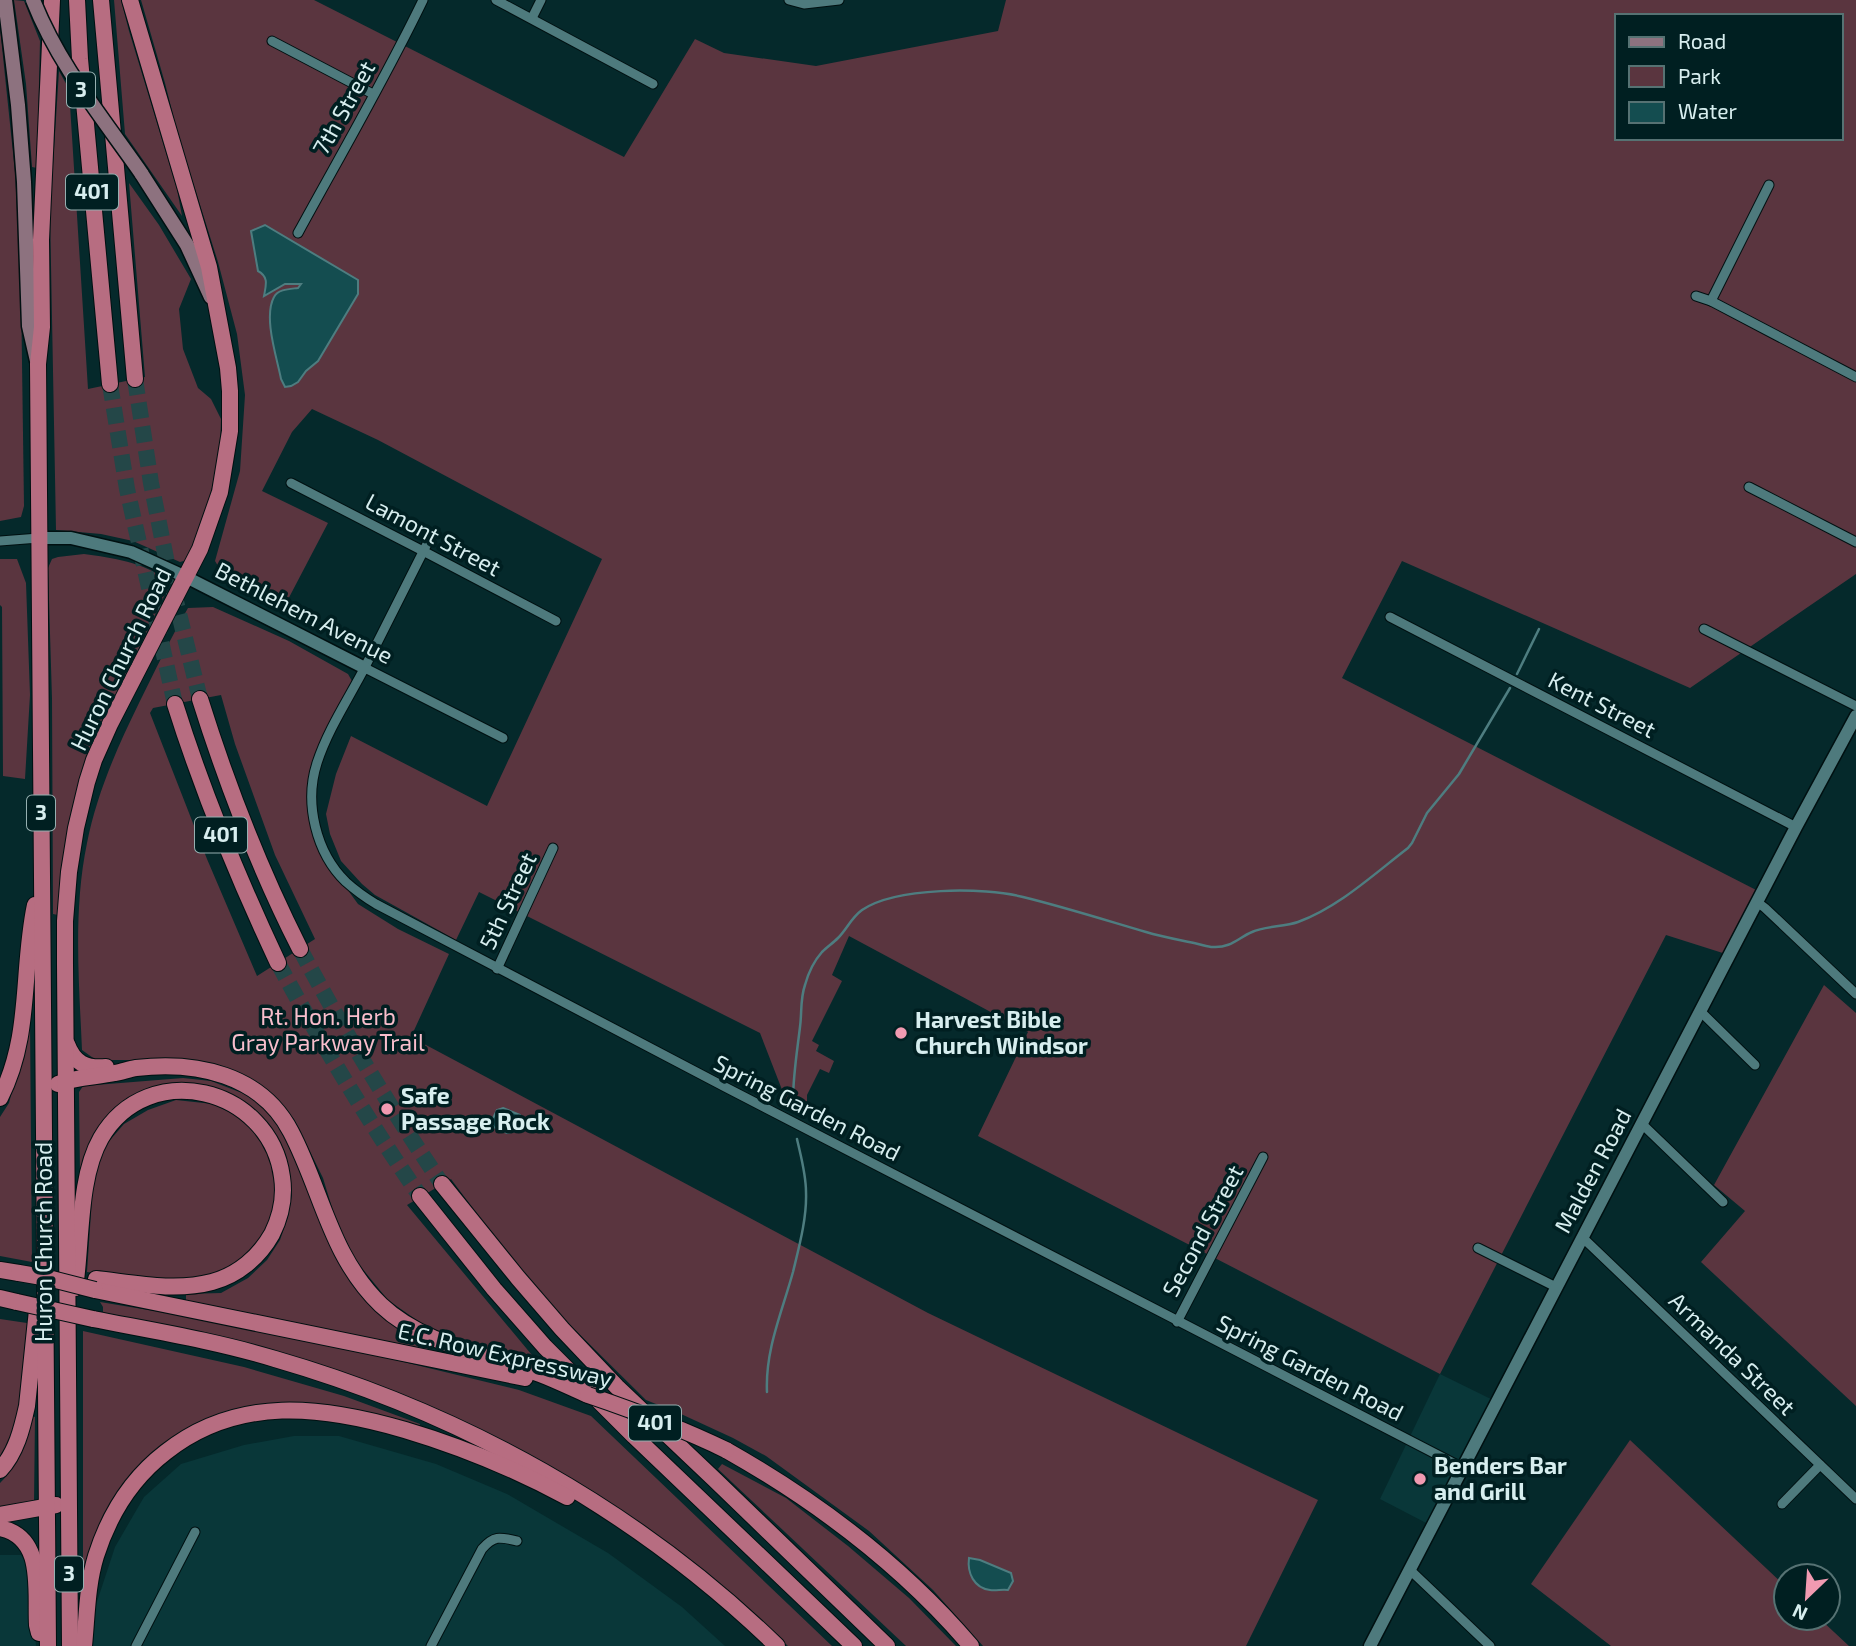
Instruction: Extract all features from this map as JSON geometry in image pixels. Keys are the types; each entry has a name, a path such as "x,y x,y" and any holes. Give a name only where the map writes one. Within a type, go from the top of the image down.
{"highway":[{"path":"38,364 42,327 41,240 52,0"},
{"name":"401","path":"77,0 110,384"},
{"name":"401","path":"101,0 135,379"},
{"path":"130,0 206,256 217,311"},
{"name":"Huron Church Road","path":"69,1646 66,895 81,805 94,760 200,550 214,511 227,452 230,422 229,381 217,311"},
{"name":"Huron Church Road","path":"38,364 46,1270 45,1646"},
{"name":"401","path":"200,699 242,821 300,949"},
{"name":"401","path":"175,704 212,812 278,963"},
{"path":"0,1098 12,1072 19,1045 32,923 42,876"},
{"path":"66,1041 74,1058 86,1066 133,1069"},
{"path":"44,1088 66,1081 133,1069 171,1066 196,1068 232,1077 254,1089 272,1106 292,1132 333,1237 355,1276 369,1293 383,1307 418,1330 527,1374"},
{"path":"0,1270 19,1273 46,1270 96,1285 193,1285 212,1282 239,1270 260,1252 276,1225 283,1199 283,1182 277,1154 271,1141 254,1119 237,1105 213,1094 176,1091 154,1095 136,1103 107,1128 95,1150 86,1185 78,1268 68,1342"},
{"name":"401","path":"442,1184 517,1278 608,1377 887,1646"},
{"name":"401","path":"421,1196 494,1289 545,1347 854,1646"},
{"path":"0,1470 11,1454 24,1422 36,1318 46,1270"},
{"name":"E.C. Row Expressway","path":"96,1285 527,1374 657,1419 726,1450 785,1485 853,1533 911,1583 971,1646"},
{"path":"0,1298 17,1307"},
{"path":"0,1310 17,1307 65,1314 272,1357 371,1390 468,1431 593,1502 662,1549 736,1608 777,1646"},
{"path":"84,1646 95,1559 109,1523 135,1482 159,1457 191,1435 230,1418 265,1411 310,1410 343,1414 383,1423 443,1442 541,1483 662,1549"},
{"path":"0,1515 69,1502"},
{"path":"0,1528 20,1537 32,1552 37,1625 45,1646"}],"main road":[{"name":"Huron Church Road","path":"5,0 24,182 29,326 38,364"},
{"name":"Huron Church Road","path":"33,0 49,37 69,72 141,173 187,245 217,311"},
{"name":"Bethlehem Avenue","path":"39,538 71,538 122,549 186,577 365,668"},
{"name":"Malden Road","path":"1370,1646 1856,716"}],"street":[{"name":"7th Street","path":"298,233 423,0"},
{"path":"496,0 653,84"},
{"path":"532,18 541,0"},
{"path":"789,0 804,4 839,0"},
{"path":"272,41 373,94"},
{"path":"1711,301 1769,185"},
{"path":"1696,296 1711,301 1856,377"},
{"name":"Lamont Street","path":"291,483 556,621"},
{"path":"1749,487 1856,542"},
{"path":"0,541 39,538"},
{"name":"Spring Garden Road","path":"430,538 317,764 313,790 314,819 324,851 345,880 376,904 498,969 1463,1468"},
{"name":"Kent Street","path":"1390,617 1796,827"},
{"path":"1704,629 1856,706"},
{"name":"Bethlehem Avenue","path":"365,668 503,738"},
{"name":"5th Street","path":"498,969 553,848"},
{"path":"1757,902 1856,994"},
{"path":"1700,1011 1755,1065"},
{"path":"1642,1124 1723,1202"},
{"name":"Second Street","path":"1177,1322 1263,1157"},
{"name":"Armanda Street","path":"1582,1237 1856,1499"},
{"path":"1478,1248 1556,1287"},
{"path":"1782,1504 1820,1465"},
{"path":"136,1646 195,1532"},
{"path":"431,1646 482,1549 489,1541 500,1537 517,1541"},
{"path":"1409,1569 1490,1646"}],"shaded area":[{"path":"1440,1374 1497,1402 1432,1526 1380,1499"},
{"path":"294,1436 339,1436 436,1464 507,1494 608,1553 682,1607 725,1646 86,1646 88,1629 115,1547 144,1497 181,1464 244,1445"},
{"path":"0,1555 21,1555 31,1570 36,1646 0,1646"}],"green space":[{"path":"14,0 24,1 40,41 37,168 32,167 26,84"},
{"path":"114,0 121,0 177,189 182,216 125,134"},
{"path":"141,0 314,0 624,157 695,39 724,53 816,66 998,31 1006,0 1856,0 1856,574 1690,688 1402,561 1342,678 1762,893 1729,955 1666,935 1440,1374 978,1136 1028,1032 849,936 832,975 842,981 812,1041 819,1045 816,1051 834,1061 829,1073 820,1069 807,1095 807,1103 786,1100 760,1033 479,892 456,940 375,895 362,884 341,861 330,834 326,814 336,774 351,736 487,806 602,559 378,440 312,409 292,432 262,491 328,523 283,609 223,574 215,561 240,471 245,395 237,334 218,262 178,135"},
{"path":"0,28 15,172 21,290 24,506 21,517 0,521"},
{"path":"59,71 69,89 88,389 145,377 129,183 159,225 191,279 179,309 183,349 198,388 211,399 221,419 220,453 207,509 187,560 180,562 133,541 101,534 56,530 50,212"},
{"path":"84,554 138,565 167,580 169,586 91,747 69,829 58,915 53,914 52,699 48,568 52,559"},
{"path":"0,559 17,559 26,583 30,695 25,779 3,776"},
{"name":"Rt. Hon. Herb Gray Parkway Trail","path":"213,607 289,641 348,674 352,681 315,758 308,784 309,813 318,849 358,904 398,929 449,954 411,1037 928,1313 1318,1500 1246,1646 983,1646 933,1590 869,1531 766,1456 733,1438 646,1400 564,1319 498,1242 451,1179 407,1205 541,1366 451,1338 425,1326 388,1300 356,1261 336,1221 323,1178 294,1119 268,1091 174,1060 96,1060 82,1050 78,920 91,824 108,771 123,737 188,608","holes":["221,695 235,744 275,855 315,939 257,976 207,859 150,713 153,708"]},
{"path":"1824,985 1856,1013 1856,1406 1701,1262 1745,1211 1714,1185"},
{"path":"30,1021 32,1262 0,1256 0,1117 9,1103"},
{"path":"183,1078 211,1081 242,1093 262,1105 283,1128 337,1259 432,1342 430,1350 186,1301 186,1294 221,1293 248,1278 267,1260 280,1240 292,1195 286,1155 274,1131 254,1111 206,1087 122,1106 80,1177 79,1092 83,1086"},
{"path":"176,1100 213,1104 239,1117 262,1141 275,1164 278,1190 273,1222 253,1252 231,1269 200,1280 158,1281 87,1272 93,1183 104,1147 124,1124 148,1110"},
{"path":"100,1302 179,1315 379,1356 519,1390 591,1416 832,1646 788,1646 748,1608 598,1496 408,1397 103,1313"},
{"path":"0,1319 27,1323 18,1414 8,1448 0,1461"},
{"path":"83,1331 244,1367 344,1396 420,1424 419,1431 316,1406 268,1404 232,1413 136,1474 83,1600"},
{"path":"32,1416 35,1417 34,1503 0,1509 0,1483 16,1461"},
{"path":"1630,1440 1772,1574 1772,1632 1834,1632 1849,1646 1611,1646 1531,1584"},
{"path":"722,1464 786,1498 848,1546 909,1598 956,1646 906,1646 718,1469"}],"water":[{"path":"265,225 358,280 358,294 318,361 298,382 285,387 272,338 271,305 278,292 298,288 301,284 285,284 264,296 266,282 258,271 251,231"},
{"path":"503,1108 520,1115 521,1125 515,1131 507,1133 493,1127 491,1122 497,1110"},
{"path":"969,1558 1011,1573 1013,1581 1008,1590 984,1589 976,1583 969,1569"}],"waterway":[{"path":"1517,674 1539,629"},
{"path":"793,1101 803,990 808,976 819,956 862,910 877,902 918,893 964,891 1006,894 1069,909 1152,934 1213,947 1230,944 1257,930 1298,922 1342,899 1408,848 1427,813 1459,774 1510,688"},
{"path":"767,1392 771,1346 793,1272 805,1212 805,1179 797,1139"}],"tunnel":[{"path":"135,379 151,483 169,573 200,699"},
{"path":"110,384 127,489 175,704"},
{"path":"300,949 368,1068 442,1184"},
{"path":"278,963 346,1081 420,1196"}],"place":[{"name":"Harvest Bible Church Windsor","path":"901,1033"},
{"name":"Safe Passage Rock","path":"387,1109"},
{"name":"Benders Bar and Grill","path":"1420,1479"}]}
